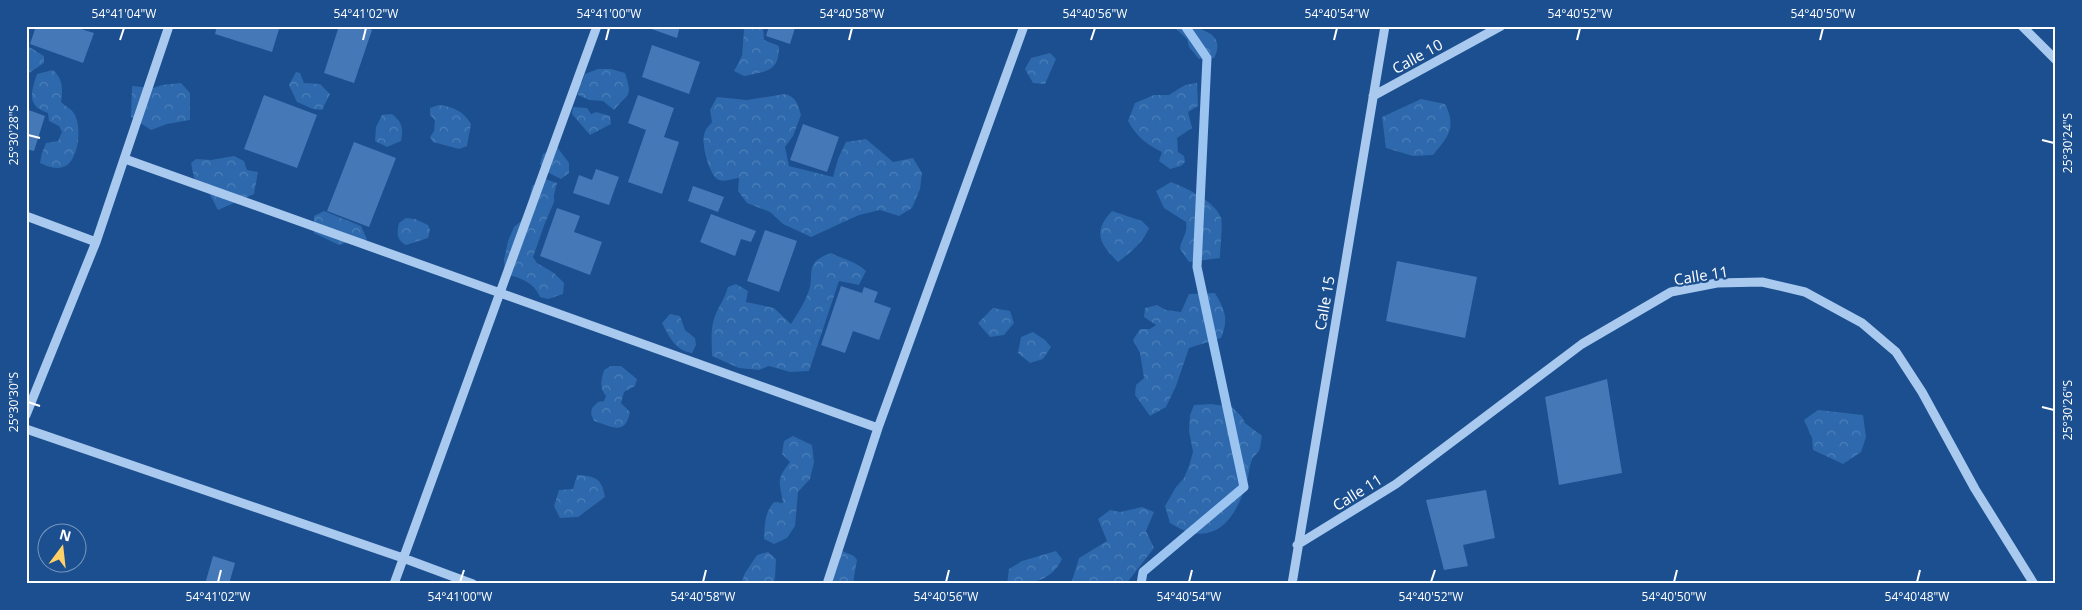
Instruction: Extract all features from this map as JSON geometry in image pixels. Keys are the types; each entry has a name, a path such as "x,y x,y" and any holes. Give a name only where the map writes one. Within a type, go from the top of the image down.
{"street":[{"path":"26,415 96,242 169,26"},
{"path":"394,584 597,26"},
{"path":"827,584 878,428 1024,26"},
{"name":"Calle 15","path":"1292,584 1385,26"},
{"name":"Calle 10","path":"1374,96 1501,26"},
{"path":"2022,26 2056,60"},
{"path":"125,159 878,428"},
{"path":"26,216 96,242"},
{"name":"Calle 11","path":"1297,545 1396,484 1582,344 1671,292 1717,283 1762,282 1805,292 1862,323 1896,352 1922,392 1975,489 2034,584"},
{"path":"26,429 403,558 473,584"}],"green space":[{"path":"741,26 763,26 764,40 779,46 777,61 770,69 744,76 734,71 742,56 744,30"},
{"path":"1173,26 1198,29 1213,36 1217,41 1214,58 1199,59 1189,47 1187,39"},
{"path":"26,45 44,56 44,63 29,73 26,73"},
{"path":"1050,53 1056,59 1045,84 1033,83 1025,69 1031,58"},
{"path":"598,69 611,69 625,73 629,91 614,110 603,101 589,100 578,95 577,86 582,82 585,74"},
{"path":"53,70 59,77 61,85 61,102 73,112 78,125 78,143 73,158 68,164 57,168 40,163 46,143 58,141 62,132 59,126 49,121 48,113 36,106 32,98 37,74"},
{"path":"296,72 300,73 304,83 320,84 330,94 322,110 313,109 297,102 289,85"},
{"path":"181,83 190,93 190,120 167,124 151,130 131,117 132,86 153,88"},
{"path":"1197,83 1198,106 1188,112 1192,128 1177,138 1178,152 1184,156 1185,162 1181,166 1170,169 1159,161 1162,152 1142,140 1128,121 1135,103 1154,95 1169,95 1185,85"},
{"path":"785,94 792,97 796,102 801,115 793,136 785,147 789,166 833,177 838,159 846,142 866,139 893,162 913,158 922,173 920,189 912,208 899,216 880,210 859,215 811,237 783,224 770,212 747,203 738,191 739,178 724,181 715,177 706,158 704,136 706,129 712,122 710,110 717,97 747,100"},
{"path":"1421,99 1445,104 1449,112 1449,132 1443,143 1433,155 1413,156 1386,148 1382,117"},
{"path":"439,105 458,110 471,124 467,146 459,149 433,142 430,137 434,131 435,120 430,115 430,108"},
{"path":"573,107 587,108 591,114 596,112 610,116 611,124 590,135 572,114"},
{"path":"392,114 401,126 401,141 387,147 375,141 376,127 382,115"},
{"path":"557,147 569,163 569,173 561,179 545,171 540,164 543,154"},
{"path":"234,156 244,161 247,170 258,172 254,194 218,210 207,189 194,178 191,163 196,159 211,160"},
{"path":"545,179 557,183 554,202 533,257 537,263 554,273 564,283 563,294 548,299 540,297 526,281 505,274 504,260 508,241 514,227 526,217 532,186"},
{"path":"1171,182 1199,196 1218,212 1222,221 1220,258 1189,262 1180,249 1186,230 1186,222 1164,208 1156,191"},
{"path":"324,211 361,226 367,239 361,245 348,242 339,245 314,233 314,216"},
{"path":"1112,211 1142,221 1149,228 1140,243 1118,262 1103,243 1100,232 1106,218"},
{"path":"406,218 415,219 428,225 430,230 428,238 406,245 403,243 398,236 398,230 399,223"},
{"path":"831,253 854,263 866,271 859,285 839,281 809,371 790,372 769,366 759,370 739,368 712,356 713,321 728,287 736,284 748,291 746,302 774,308 791,324 808,293 813,265 822,257"},
{"path":"1215,293 1225,315 1225,325 1221,338 1189,348 1176,386 1166,407 1150,416 1135,395 1136,385 1144,378 1140,353 1133,340 1140,329 1150,329 1156,325 1144,317 1145,308 1157,305 1166,310 1181,312 1189,294"},
{"path":"993,308 1010,311 1014,323 1004,335 990,337 978,323"},
{"path":"670,314 680,316 685,330 695,338 696,345 692,353 677,346 668,334 662,323"},
{"path":"1033,332 1045,340 1051,347 1043,359 1030,363 1018,353 1021,337"},
{"path":"611,366 621,366 637,379 635,386 624,392 621,403 630,412 628,420 625,425 616,428 594,421 591,414 592,408 598,402 604,401 606,396 601,384 602,377 604,370"},
{"path":"1211,404 1232,407 1245,423 1262,436 1260,449 1250,465 1247,482 1236,509 1220,528 1198,534 1185,531 1170,523 1165,506 1176,487 1184,478 1189,466 1193,452 1189,431 1190,415 1194,405"},
{"path":"1818,410 1863,415 1866,437 1861,452 1843,464 1813,450 1812,438 1804,420"},
{"path":"793,436 812,445 814,462 810,479 798,492 795,526 787,538 774,544 764,539 766,519 768,511 774,502 783,503 780,478 790,462 782,454 784,441"},
{"path":"577,475 597,479 602,486 605,497 578,517 560,518 554,506 559,490 573,489"},
{"path":"1142,507 1154,512 1146,531 1154,548 1126,584 1071,584 1079,558 1107,541 1098,519 1110,510 1120,512"},
{"path":"842,551 854,556 857,560 853,583 835,584 828,572"},
{"path":"1056,551 1062,559 1052,573 1032,582 1007,584 1009,569 1022,561"},
{"path":"768,552 776,559 773,584 741,584 745,573 757,555"}],"building":[{"path":"36,26 82,26 81,29 94,33 83,63 30,44"},
{"path":"217,26 280,26 272,52 215,34"},
{"path":"339,26 362,26 372,30 354,83 324,73"},
{"path":"643,26 680,26 677,38"},
{"path":"769,26 795,28 790,44 766,36"},
{"path":"652,45 700,62 689,94 642,77"},
{"path":"264,95 317,115 297,168 244,149"},
{"path":"638,95 674,108 664,137 679,142 662,194 628,182 646,130 628,123"},
{"path":"26,109 45,116 34,151 26,149"},
{"path":"803,124 839,137 827,172 790,160"},
{"path":"354,142 396,158 369,227 327,211"},
{"path":"596,169 619,177 609,205 573,193 579,175 592,180"},
{"path":"693,186 724,197 718,212 688,201"},
{"path":"557,208 580,216 574,232 602,242 590,275 540,256"},
{"path":"711,214 756,231 751,242 741,239 735,256 700,242"},
{"path":"765,230 797,241 779,292 747,281"},
{"path":"1397,261 1477,277 1465,338 1386,321"},
{"path":"841,286 862,293 864,287 878,292 874,302 891,308 879,340 853,331 845,353 821,345"},
{"path":"1607,379 1622,473 1559,485 1545,397"},
{"path":"1486,490 1495,538 1463,545 1468,566 1444,570 1426,500"},
{"path":"213,556 235,563 229,584 205,584"}],"waterway":[{"path":"1141,584 1143,572 1244,487 1197,267 1207,58 1185,26"}]}
